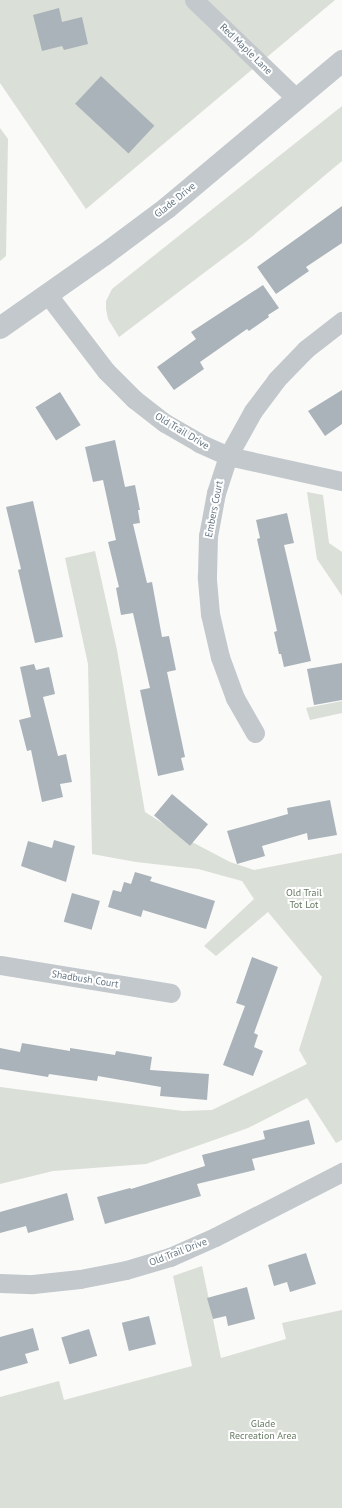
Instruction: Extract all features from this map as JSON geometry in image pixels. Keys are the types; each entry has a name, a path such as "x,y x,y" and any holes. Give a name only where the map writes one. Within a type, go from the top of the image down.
{"street":[{"name":"Red Maple Lane","path":"194,0 297,99"},
{"name":"Glade Drive","path":"0,328 48,295 167,208 342,61"},
{"name":"Old Trail Drive","path":"48,295 106,371 134,398 165,423 198,443 228,456 342,481"},
{"name":"Embers Court","path":"255,733 235,698 220,657 210,614 207,576 208,536 216,493 228,456 253,411 276,380 306,349 342,321"},
{"name":"Shadbush Court","path":"0,965 171,993"},
{"name":"Old Trail Drive","path":"0,1283 32,1284 80,1279 126,1270 170,1257 215,1237 342,1172"}],"green space":[{"path":"0,0 335,0 86,209 0,83"},
{"path":"342,106 342,161 249,239 119,337 108,319 106,309 106,301 112,289"},
{"path":"0,128 8,139 6,256 0,261"},
{"path":"307,492 323,495 329,543 342,552 342,596 317,559"},
{"name":"Old Trail Tot Lot","path":"95,551 117,650 145,812 192,842 230,862 254,870 342,853 342,1140 336,1143 307,1098 248,1128 146,1164 53,1171 0,1184 0,1087 183,1111 212,1110 307,1064 299,1050 322,977 268,912 216,956 204,946 254,899 242,881 198,869 136,862 92,854 88,664 65,558"},
{"path":"342,701 342,713 310,720 306,708"},
{"name":"Glade Recreation Area","path":"202,1266 221,1358 286,1339 282,1323 342,1310 342,1508 0,1508 0,1397 59,1381 64,1400 192,1366 173,1276"}],"building":[{"path":"59,8 62,22 82,17 88,44 64,50 62,46 42,51 33,15"},
{"path":"101,76 154,126 128,154 75,104"},
{"path":"342,206 342,243 306,267 309,271 276,294 257,267"},
{"path":"263,285 279,308 249,331 247,329 200,362 204,369 174,390 157,367 196,339 191,332"},
{"path":"342,390 342,424 325,436 308,411"},
{"path":"60,392 81,425 56,440 35,407"},
{"path":"115,440 125,487 135,485 140,510 138,510 140,523 133,524 147,583 152,582 162,637 169,636 176,670 167,672 185,757 181,758 184,770 158,776 140,690 150,688 133,613 121,615 116,588 119,587 108,542 116,540 103,480 93,482 85,447"},
{"path":"33,501 63,637 35,643 18,570 21,569 6,507"},
{"path":"287,513 294,543 284,545 311,661 284,667 281,654 279,654 274,632 277,631 257,539 260,538 256,520"},
{"path":"342,663 342,700 314,705 307,669"},
{"path":"34,664 36,670 49,667 55,694 43,697 58,756 66,754 72,782 60,784 63,797 42,802 31,750 27,751 19,720 31,717 20,667"},
{"path":"172,794 208,824 190,846 154,815"},
{"path":"330,800 337,835 308,840 307,833 262,846 265,856 237,864 227,831 288,814 287,808"},
{"path":"54,840 75,846 66,882 21,866 28,841 52,848"},
{"path":"135,872 152,877 150,881 215,901 206,929 143,910 141,917 108,907 113,890 121,892 124,882 131,884"},
{"path":"72,893 100,901 92,930 64,922"},
{"path":"252,957 278,967 254,1033 258,1035 254,1047 263,1051 253,1076 223,1065 245,1006 236,1003"},
{"path":"22,1043 70,1051 70,1048 115,1055 116,1051 152,1057 150,1070 209,1074 207,1100 160,1096 161,1087 98,1076 97,1081 49,1074 48,1077 0,1069 0,1048 20,1052"},
{"path":"309,1120 315,1144 252,1159 255,1170 197,1184 201,1196 105,1224 97,1197 130,1188 131,1189 205,1166 202,1155 265,1139 263,1131"},
{"path":"67,1193 74,1220 28,1233 26,1226 0,1233 0,1212"},
{"path":"306,1253 316,1284 290,1292 287,1282 274,1286 268,1265"},
{"path":"247,1287 255,1319 228,1326 226,1316 213,1319 207,1298"},
{"path":"149,1316 156,1344 129,1351 122,1323"},
{"path":"33,1328 39,1350 25,1354 28,1363 0,1371 0,1337"},
{"path":"89,1329 97,1356 69,1364 61,1337"}]}
